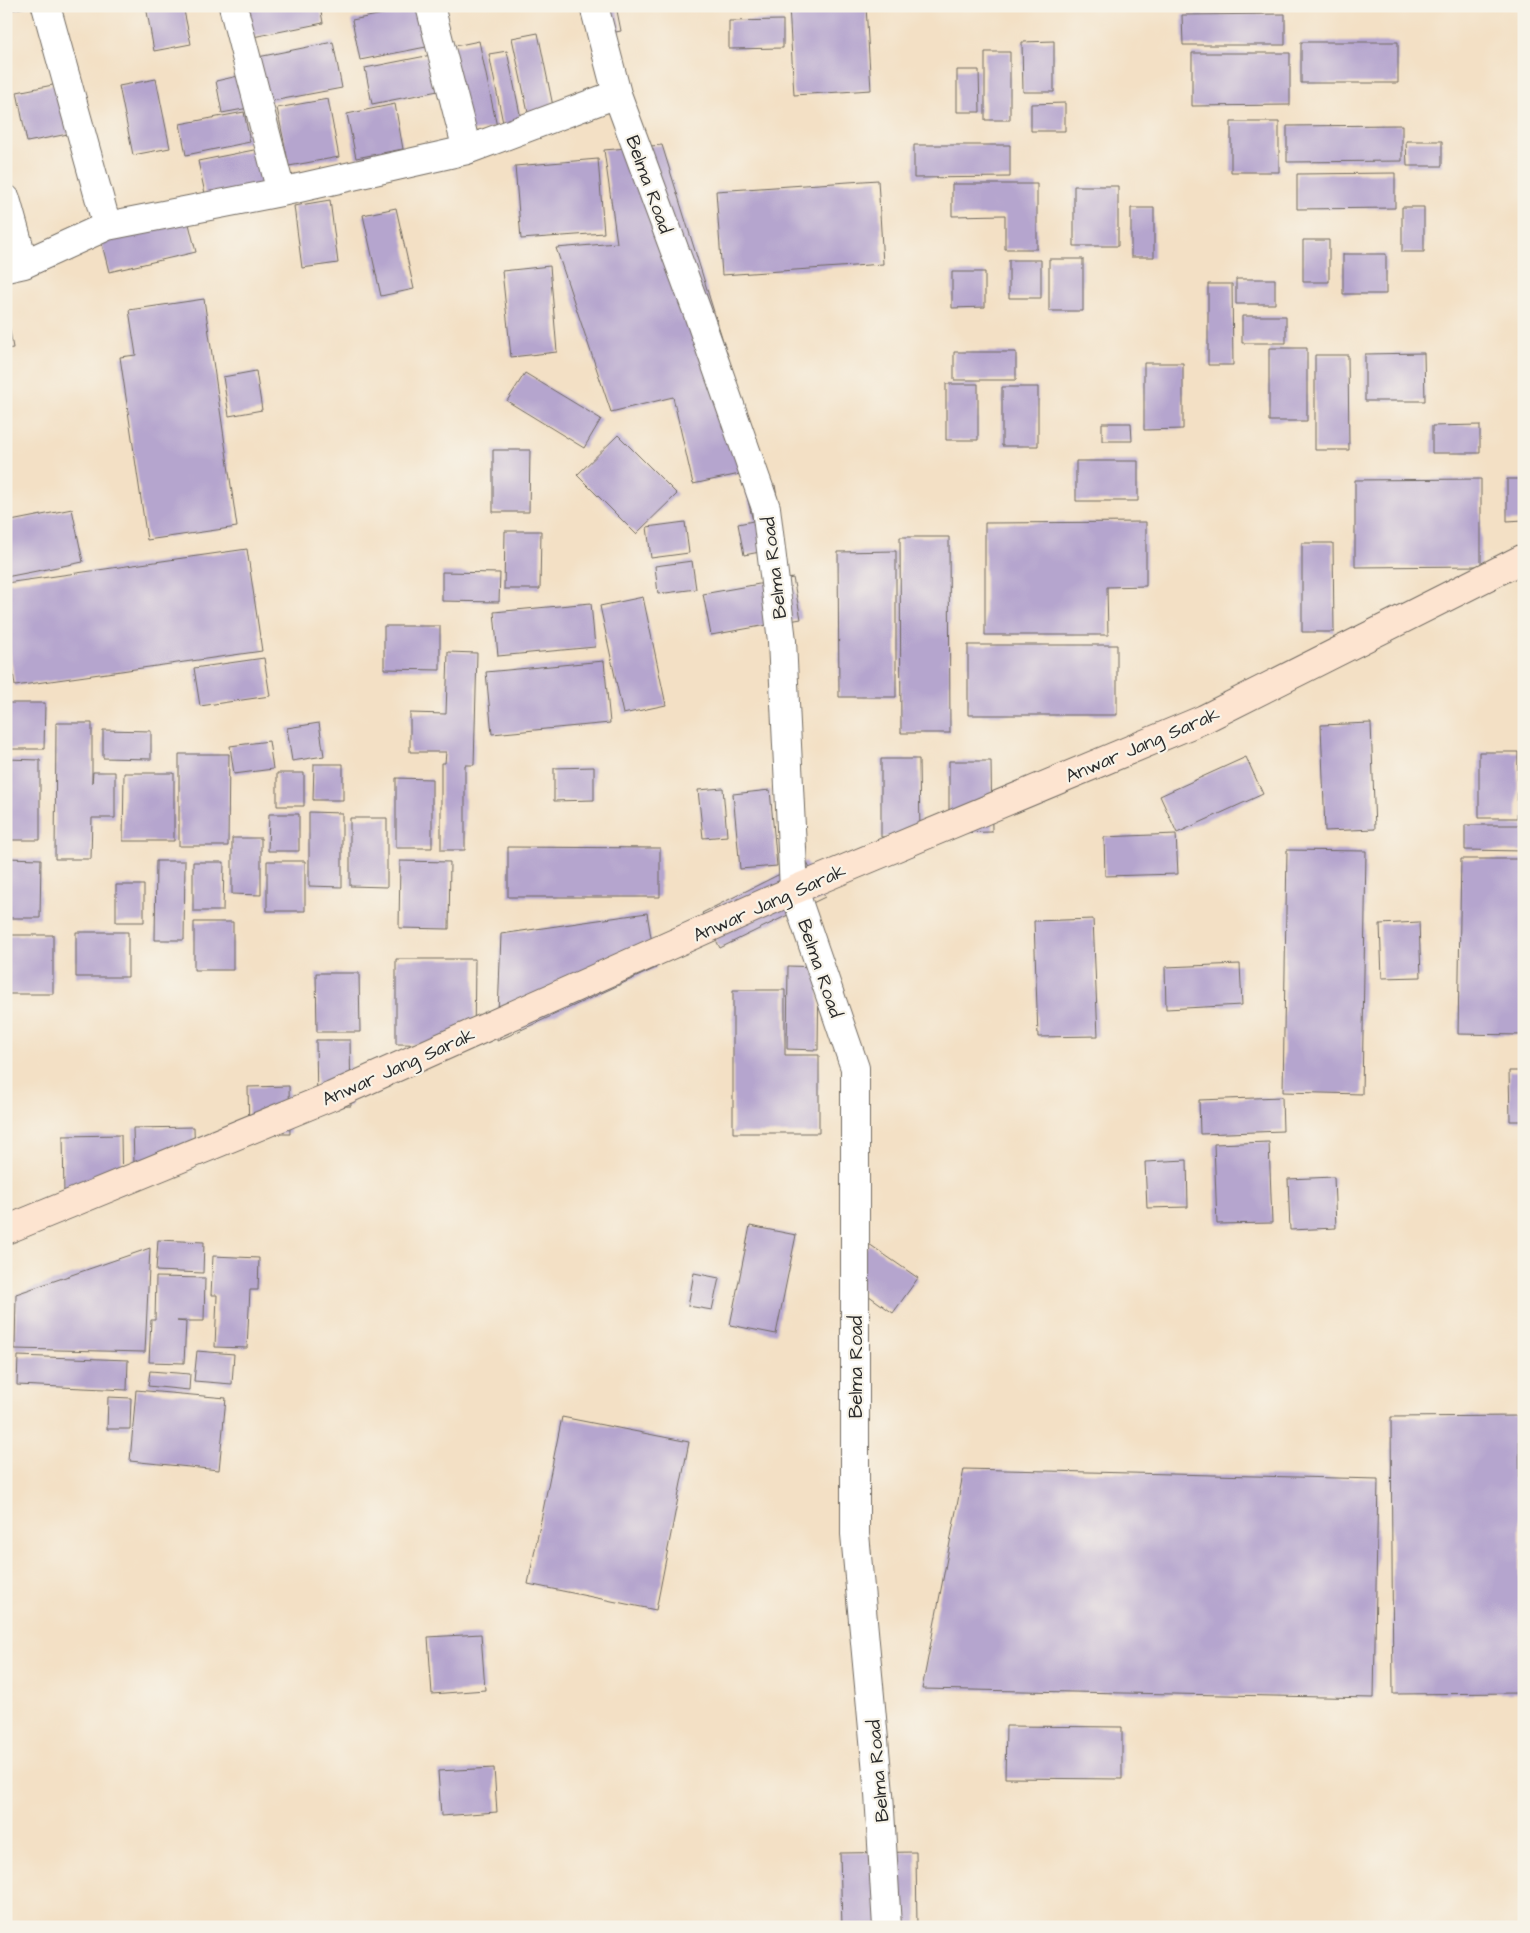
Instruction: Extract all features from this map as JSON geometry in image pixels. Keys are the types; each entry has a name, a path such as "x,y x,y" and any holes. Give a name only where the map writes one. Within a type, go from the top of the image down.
{"main road":[{"name":"Anwar Jang Sarak","path":"6,1230 332,1096 794,890 1204,719 1524,558"}],"street":[{"path":"46,6 107,226"},
{"path":"234,6 281,192"},
{"path":"430,6 467,150"},
{"name":"Belma Road","path":"594,6 617,94 697,310 766,508 782,641 794,890 855,1068 855,1534 879,1794 887,1927"},
{"path":"6,199 15,266 107,226 281,192 467,150 617,94"}],"building":[{"path":"6,6 26,6 26,7 6,11"},
{"path":"146,6 183,6 191,44 154,51"},
{"path":"247,6 320,6 323,23 253,37"},
{"path":"593,6 616,6 621,31 599,35"},
{"path":"789,6 866,6 871,90 794,95"},
{"path":"1191,6 1328,6 1328,8 1191,8"},
{"path":"418,7 426,47 360,60 352,20"},
{"path":"1285,14 1285,45 1183,45 1182,15"},
{"path":"783,20 783,48 729,49 729,21"},
{"path":"538,33 555,116 530,122 512,38"},
{"path":"479,41 497,127 467,132 450,47"},
{"path":"1054,41 1054,92 1023,92 1022,42"},
{"path":"333,42 342,88 267,102 258,57"},
{"path":"1301,42 1398,42 1398,83 1301,83"},
{"path":"507,51 522,124 504,128 489,54"},
{"path":"985,52 1010,52 1010,120 985,120"},
{"path":"1192,53 1290,53 1290,105 1192,106"},
{"path":"436,54 443,90 372,104 365,68"},
{"path":"957,70 979,70 980,112 957,112"},
{"path":"247,74 254,107 222,113 216,81"},
{"path":"156,79 170,148 133,155 119,86"},
{"path":"63,83 73,133 27,142 17,92"},
{"path":"328,99 339,157 289,166 277,108"},
{"path":"1065,103 1065,131 1031,131 1031,104"},
{"path":"395,104 403,149 356,158 347,114"},
{"path":"244,112 250,142 186,155 180,124"},
{"path":"1231,122 1279,122 1279,172 1231,172"},
{"path":"1402,125 1402,161 1287,162 1287,126"},
{"path":"1406,141 1442,141 1442,166 1407,166"},
{"path":"662,145 763,469 693,484 673,397 611,412 556,248 617,243 604,150"},
{"path":"914,145 1010,145 1010,177 914,178"},
{"path":"264,148 271,184 206,198 198,161"},
{"path":"598,159 604,233 521,239 515,166"},
{"path":"1395,173 1395,208 1297,209 1297,174"},
{"path":"878,180 883,264 722,275 716,191"},
{"path":"952,184 1037,184 1037,249 1005,249 1005,215 952,216"},
{"path":"1074,186 1118,186 1118,246 1074,246"},
{"path":"330,200 338,263 302,268 294,206"},
{"path":"1402,207 1424,207 1424,252 1402,252"},
{"path":"396,208 414,289 381,296 363,215"},
{"path":"1131,208 1154,208 1154,257 1131,257"},
{"path":"188,220 196,252 109,272 101,240"},
{"path":"1303,240 1329,240 1329,282 1303,282"},
{"path":"1343,254 1386,254 1386,294 1343,294"},
{"path":"1049,259 1083,259 1083,311 1049,311"},
{"path":"1009,260 1041,260 1041,298 1009,298"},
{"path":"550,266 557,352 511,357 502,271"},
{"path":"952,272 985,272 985,307 952,308"},
{"path":"1236,279 1275,279 1275,304 1236,304"},
{"path":"1208,284 1232,284 1233,365 1208,365"},
{"path":"204,299 237,527 147,540 120,357 136,355 129,310"},
{"path":"6,308 13,348 6,349"},
{"path":"1242,316 1286,316 1286,343 1242,343"},
{"path":"1269,348 1307,348 1307,421 1269,421"},
{"path":"954,352 1016,352 1016,380 954,380"},
{"path":"1424,353 1425,401 1365,401 1365,354"},
{"path":"1315,355 1348,355 1349,450 1315,450"},
{"path":"1144,363 1183,363 1183,429 1144,430"},
{"path":"256,371 262,410 229,416 223,377"},
{"path":"525,373 601,419 584,448 507,401"},
{"path":"946,384 978,384 978,440 946,440"},
{"path":"1002,387 1038,387 1038,446 1002,446"},
{"path":"1102,423 1131,423 1132,441 1102,441"},
{"path":"1480,425 1480,453 1432,453 1432,426"},
{"path":"618,435 677,494 636,534 577,475"},
{"path":"493,450 530,450 529,512 493,512"},
{"path":"1076,461 1138,461 1138,501 1076,501"},
{"path":"1481,479 1481,566 1355,567 1355,480"},
{"path":"1507,479 1524,479 1524,520 1507,521"},
{"path":"775,485 780,515 781,548 744,555 738,524 753,521 746,492"},
{"path":"72,509 83,562 6,577 6,522"},
{"path":"685,522 689,553 651,558 647,527"},
{"path":"1146,522 1146,586 1107,587 1108,635 985,635 985,523"},
{"path":"505,531 541,531 540,589 504,589"},
{"path":"900,537 949,537 950,733 901,733"},
{"path":"1302,543 1333,543 1334,632 1302,632"},
{"path":"247,549 262,651 15,686 6,623 6,583"},
{"path":"896,551 896,697 839,697 838,552"},
{"path":"692,561 696,589 658,594 655,566"},
{"path":"442,572 500,573 499,602 442,601"},
{"path":"793,578 801,619 711,635 703,594"},
{"path":"643,597 666,705 623,714 600,606"},
{"path":"591,603 595,647 498,656 494,612"},
{"path":"384,626 440,626 440,670 384,669"},
{"path":"968,645 1117,645 1117,715 968,715"},
{"path":"448,652 477,653 474,765 465,765 465,850 441,850 441,763 445,763 446,752 410,752 410,713 446,714"},
{"path":"264,658 270,696 200,706 194,668"},
{"path":"604,661 610,723 492,734 486,672"},
{"path":"7,703 45,703 44,749 6,749"},
{"path":"56,723 92,723 92,783 93,772 115,772 115,818 92,818 91,859 55,859"},
{"path":"319,723 324,756 292,761 287,728"},
{"path":"1371,723 1375,829 1325,831 1321,725"},
{"path":"103,730 151,731 151,759 103,758"},
{"path":"269,741 273,769 234,774 230,746"},
{"path":"1479,752 1518,752 1517,818 1479,818"},
{"path":"179,754 229,754 228,846 179,846"},
{"path":"1246,757 1263,794 1177,833 1160,796"},
{"path":"6,759 40,760 40,840 6,840"},
{"path":"881,759 919,759 920,837 881,837"},
{"path":"949,761 991,761 992,832 949,833"},
{"path":"314,764 343,764 343,800 313,800"},
{"path":"594,767 594,800 554,801 554,768"},
{"path":"124,773 174,773 174,841 123,841"},
{"path":"277,773 304,773 304,806 277,806"},
{"path":"396,778 432,779 432,848 396,848"},
{"path":"723,788 727,836 703,838 698,790"},
{"path":"770,790 777,866 740,869 733,794"},
{"path":"309,812 342,813 342,887 309,886"},
{"path":"269,814 299,814 299,851 268,851"},
{"path":"350,818 387,818 387,887 350,886"},
{"path":"1465,825 1524,825 1524,851 1465,850"},
{"path":"1176,834 1178,874 1105,876 1104,837"},
{"path":"232,838 261,838 261,895 232,894"},
{"path":"508,847 660,848 660,897 508,897"},
{"path":"1287,850 1366,851 1362,1094 1283,1092"},
{"path":"6,858 41,859 40,918 6,918"},
{"path":"1461,859 1524,859 1523,1035 1458,1034"},
{"path":"156,861 185,861 184,940 155,940"},
{"path":"267,861 305,861 305,911 267,911"},
{"path":"400,861 450,862 449,929 399,928"},
{"path":"806,861 825,897 720,948 702,913"},
{"path":"193,862 224,862 223,911 193,911"},
{"path":"116,885 144,885 144,922 116,922"},
{"path":"647,913 656,968 497,1041 501,934"},
{"path":"1093,919 1098,1036 1038,1037 1034,921"},
{"path":"194,922 233,922 233,970 194,970"},
{"path":"1419,922 1421,977 1382,978 1380,924"},
{"path":"76,932 128,932 128,977 76,977"},
{"path":"6,935 53,935 53,994 6,994"},
{"path":"396,959 475,959 474,1045 396,1044"},
{"path":"1240,964 1242,1005 1166,1009 1165,967"},
{"path":"788,966 819,967 818,1050 787,1049"},
{"path":"316,973 359,973 360,1032 317,1032"},
{"path":"733,990 785,990 785,1055 819,1055 819,1133 733,1133"},
{"path":"316,1040 350,1040 351,1106 317,1107"},
{"path":"1509,1071 1524,1071 1524,1121 1510,1121"},
{"path":"289,1086 290,1134 249,1134 248,1087"},
{"path":"1282,1097 1283,1131 1200,1134 1199,1100"},
{"path":"194,1127 195,1162 134,1162 133,1128"},
{"path":"121,1135 122,1194 64,1195 63,1136"},
{"path":"1269,1142 1272,1223 1217,1224 1214,1144"},
{"path":"1187,1160 1188,1207 1147,1208 1145,1162"},
{"path":"1334,1177 1336,1228 1290,1230 1288,1179"},
{"path":"750,1226 796,1235 776,1334 730,1325"},
{"path":"158,1240 204,1242 203,1273 156,1271"},
{"path":"869,1244 918,1278 893,1313 844,1278"},
{"path":"150,1248 145,1352 15,1349 16,1294"},
{"path":"213,1256 259,1258 258,1290 250,1290 247,1348 215,1347 217,1295 211,1295"},
{"path":"694,1273 719,1278 712,1310 688,1306"},
{"path":"156,1277 205,1278 204,1321 177,1321 186,1322 184,1363 149,1362 151,1320 155,1320"},
{"path":"9,1301 8,1325 6,1325 6,1302"},
{"path":"197,1351 234,1354 232,1384 194,1381"},
{"path":"18,1356 128,1360 127,1390 17,1385"},
{"path":"150,1371 190,1374 189,1390 148,1386"},
{"path":"136,1390 226,1398 219,1470 130,1461"},
{"path":"108,1397 131,1398 130,1429 107,1429"},
{"path":"1519,1416 1521,1693 1393,1694 1391,1417"},
{"path":"562,1417 689,1442 656,1610 528,1584"},
{"path":"964,1469 1378,1479 1374,1698 922,1689"},
{"path":"481,1634 485,1690 432,1694 428,1637"},
{"path":"1006,1726 1122,1727 1122,1779 1005,1778"},
{"path":"494,1768 497,1812 441,1816 438,1771"},
{"path":"916,1852 917,1927 842,1927 840,1853"}]}
